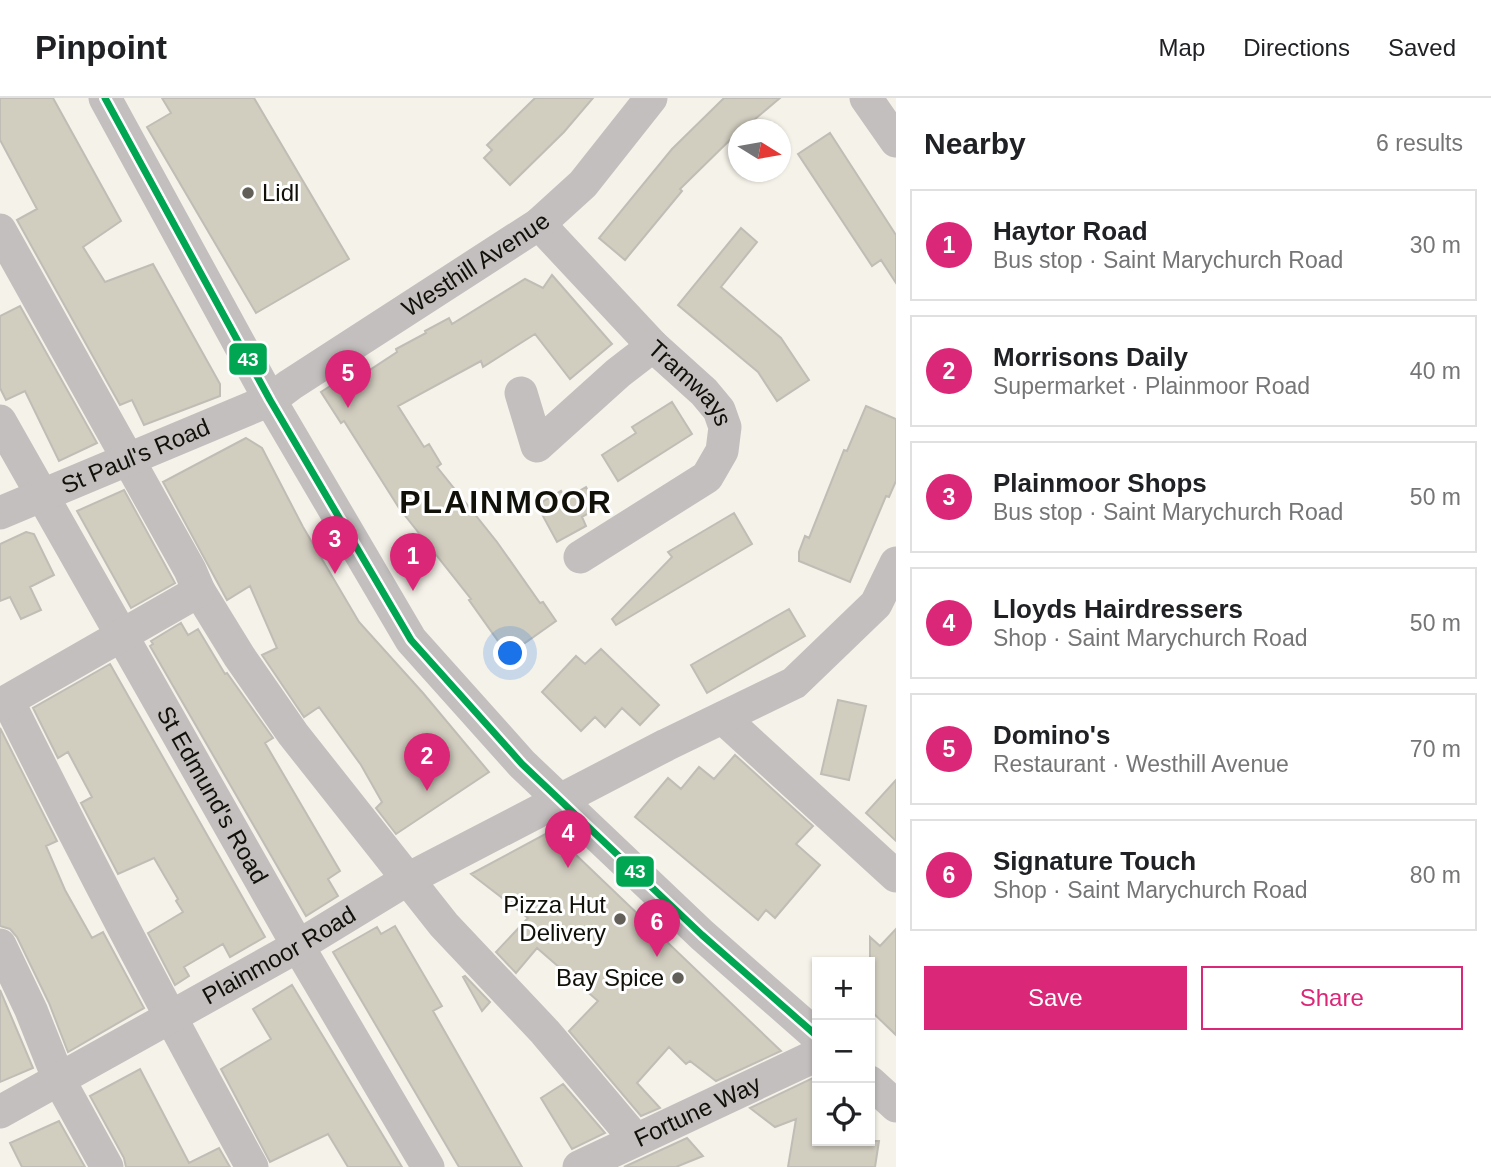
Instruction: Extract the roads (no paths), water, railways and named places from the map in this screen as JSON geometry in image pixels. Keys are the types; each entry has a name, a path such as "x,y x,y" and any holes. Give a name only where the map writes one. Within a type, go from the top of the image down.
{"street":[{"path":"105,98 270,400 411,640 522,764 702,935 812,1032"},
{"name":"Westhill Avenue","path":"270,400 539,224 583,184 651,98"},
{"path":"866,98 896,141"},
{"name":"Tramways","path":"539,224 653,346 705,392 719,410 725,426 722,451 707,477 580,557"},
{"path":"0,230 190,570 199,591 239,656 293,734 444,925 545,1031 636,1140"},
{"path":"521,393 537,446 618,373 653,346"},
{"name":"St Paul's Road","path":"0,513 270,400"},
{"name":"St Edmund's Road","path":"0,421 298,946 428,1167"},
{"name":"Plainmoor Road","path":"0,1112 298,946 408,879 794,682 876,604 896,564"},
{"path":"199,591 4,703 170,1019 252,1167"},
{"path":"723,718 896,876"},
{"path":"0,945 31,1010 59,1080 107,1167"},
{"name":"Fortune Way","path":"579,1167 812,1057"},
{"path":"871,1083 896,1106"}],"place":[{"name":"Lidl","path":"248,193"},
{"name":"Domino's","path":"348,408"},
{"name":"Plainmoor Shops","path":"335,574"},
{"name":"Haytor Road","path":"413,591"},
{"name":"Morrisons Daily","path":"427,791"},
{"name":"Lloyds Hairdressers","path":"568,868"},
{"name":"Pizza Hut Delivery","path":"620,919"},
{"name":"Signature Touch","path":"657,957"},
{"name":"Bay Spice","path":"678,978"}],"district":[{"name":"PLAINMOOR","path":"506,502"}]}
